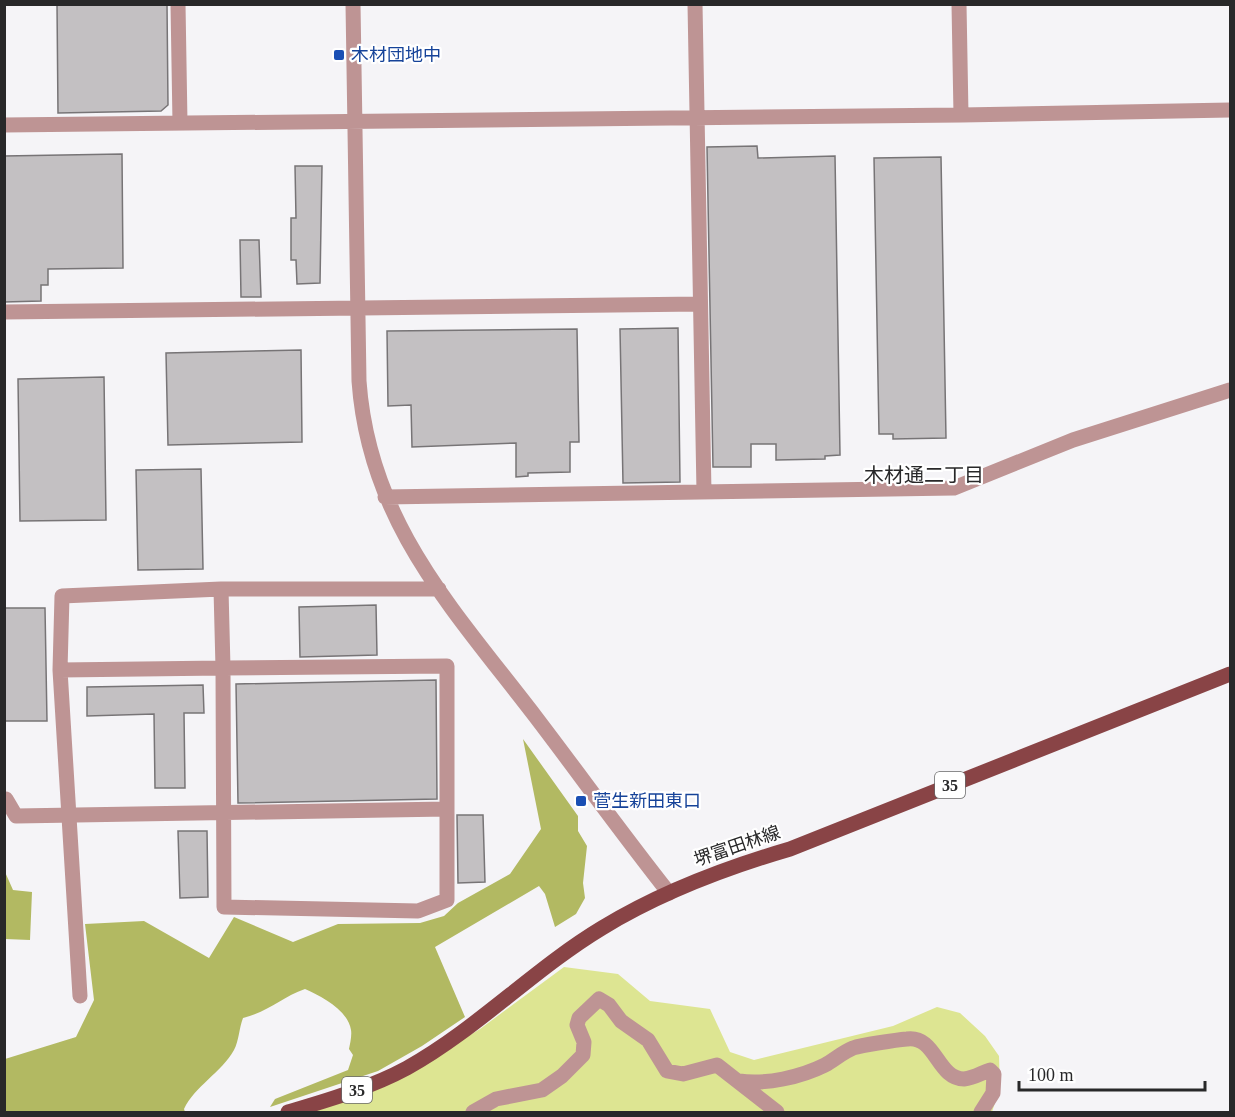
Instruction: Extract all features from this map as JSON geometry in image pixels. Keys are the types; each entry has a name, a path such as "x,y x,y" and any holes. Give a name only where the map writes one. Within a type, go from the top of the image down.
{"main road":[{"name":"堺富田林線","path":"288,1113 362,1088 405,1068 442,1046 601,928 669,893 734,865 790,849 1230,674"}],"street":[{"path":"178,4 180,123"},
{"path":"353,4 359,381 363,423 373,466 403,535 439,589 669,893"},
{"path":"695,4 704,492"},
{"path":"959,4 961,115"},
{"path":"4,125 1230,110"},
{"path":"4,312 700,304"},
{"path":"385,497 954,488 1073,440 1230,390"},
{"path":"80,996 71,816 60,670 62,596 221,589 439,589"},
{"path":"60,670 223,668 447,666 447,900 418,912 224,907 223,668 221,589"},
{"path":"6,799 16,816 447,809"},
{"path":"473,1113 496,1099 542,1090 562,1076 583,1055 584,1042 577,1025 579,1018 599,999 609,1005 612,1013 621,1021 648,1040 667,1071 683,1074 717,1065 777,1113"},
{"path":"739,1081 755,1082 785,1077 825,1065 856,1047 913,1039 932,1051 946,1072 953,1077 973,1078 990,1070 994,1074 993,1093 981,1113"}],"green space":[{"path":"523,739 578,816 578,831 587,846 583,883 585,898 576,914 555,927 545,894 539,886 435,947 465,1017 422,1046 378,1071 270,1107 275,1099 348,1070 353,1055 349,1049 351,1030 345,1016 326,1000 305,989 243,1018 234,1050 222,1066 195,1093 184,1109 185,1112 5,1112 5,1059 76,1037 94,1000 85,924 144,921 209,958 234,917 293,942 338,924 420,923 444,916 458,903 510,874 541,829"},
{"path":"5,872 13,890 32,892 30,940 5,939"},
{"path":"564,967 618,974 650,1001 710,1009 730,1052 754,1060 893,1026 937,1007 960,1013 985,1036 999,1056 1000,1087 992,1112 308,1112 448,1048 480,1029"}],"building":[{"path":"57,4 167,4 168,105 161,111 58,113"},
{"path":"757,146 758,158 835,156 840,455 825,456 825,459 776,460 776,444 751,444 751,467 713,467 707,147"},
{"path":"122,154 123,268 48,269 48,285 41,285 41,301 4,302 4,156"},
{"path":"941,157 946,438 893,439 893,434 879,434 874,158"},
{"path":"295,166 322,166 320,283 297,284 296,260 291,260 291,218 296,218"},
{"path":"240,240 259,240 261,297 241,297"},
{"path":"678,328 680,482 623,483 620,329"},
{"path":"577,329 579,442 570,442 570,472 528,473 528,476 516,477 516,443 412,447 411,405 388,406 387,331"},
{"path":"301,350 302,442 168,445 166,353"},
{"path":"104,377 106,520 20,521 18,379"},
{"path":"201,469 203,569 138,570 136,470"},
{"path":"376,605 377,655 300,657 299,607"},
{"path":"4,608 45,608 47,721 4,721"},
{"path":"436,680 437,799 238,803 236,684"},
{"path":"203,685 204,713 184,713 185,788 155,788 154,714 87,716 87,687"},
{"path":"457,815 483,815 485,882 458,883"},
{"path":"178,831 207,831 208,897 180,898"}],"place":[{"name":"木材団地中","path":"339,55"},
{"name":"菅生新田東口","path":"581,801"}],"district":[{"name":"木材通二丁目","path":"924,475"}]}
